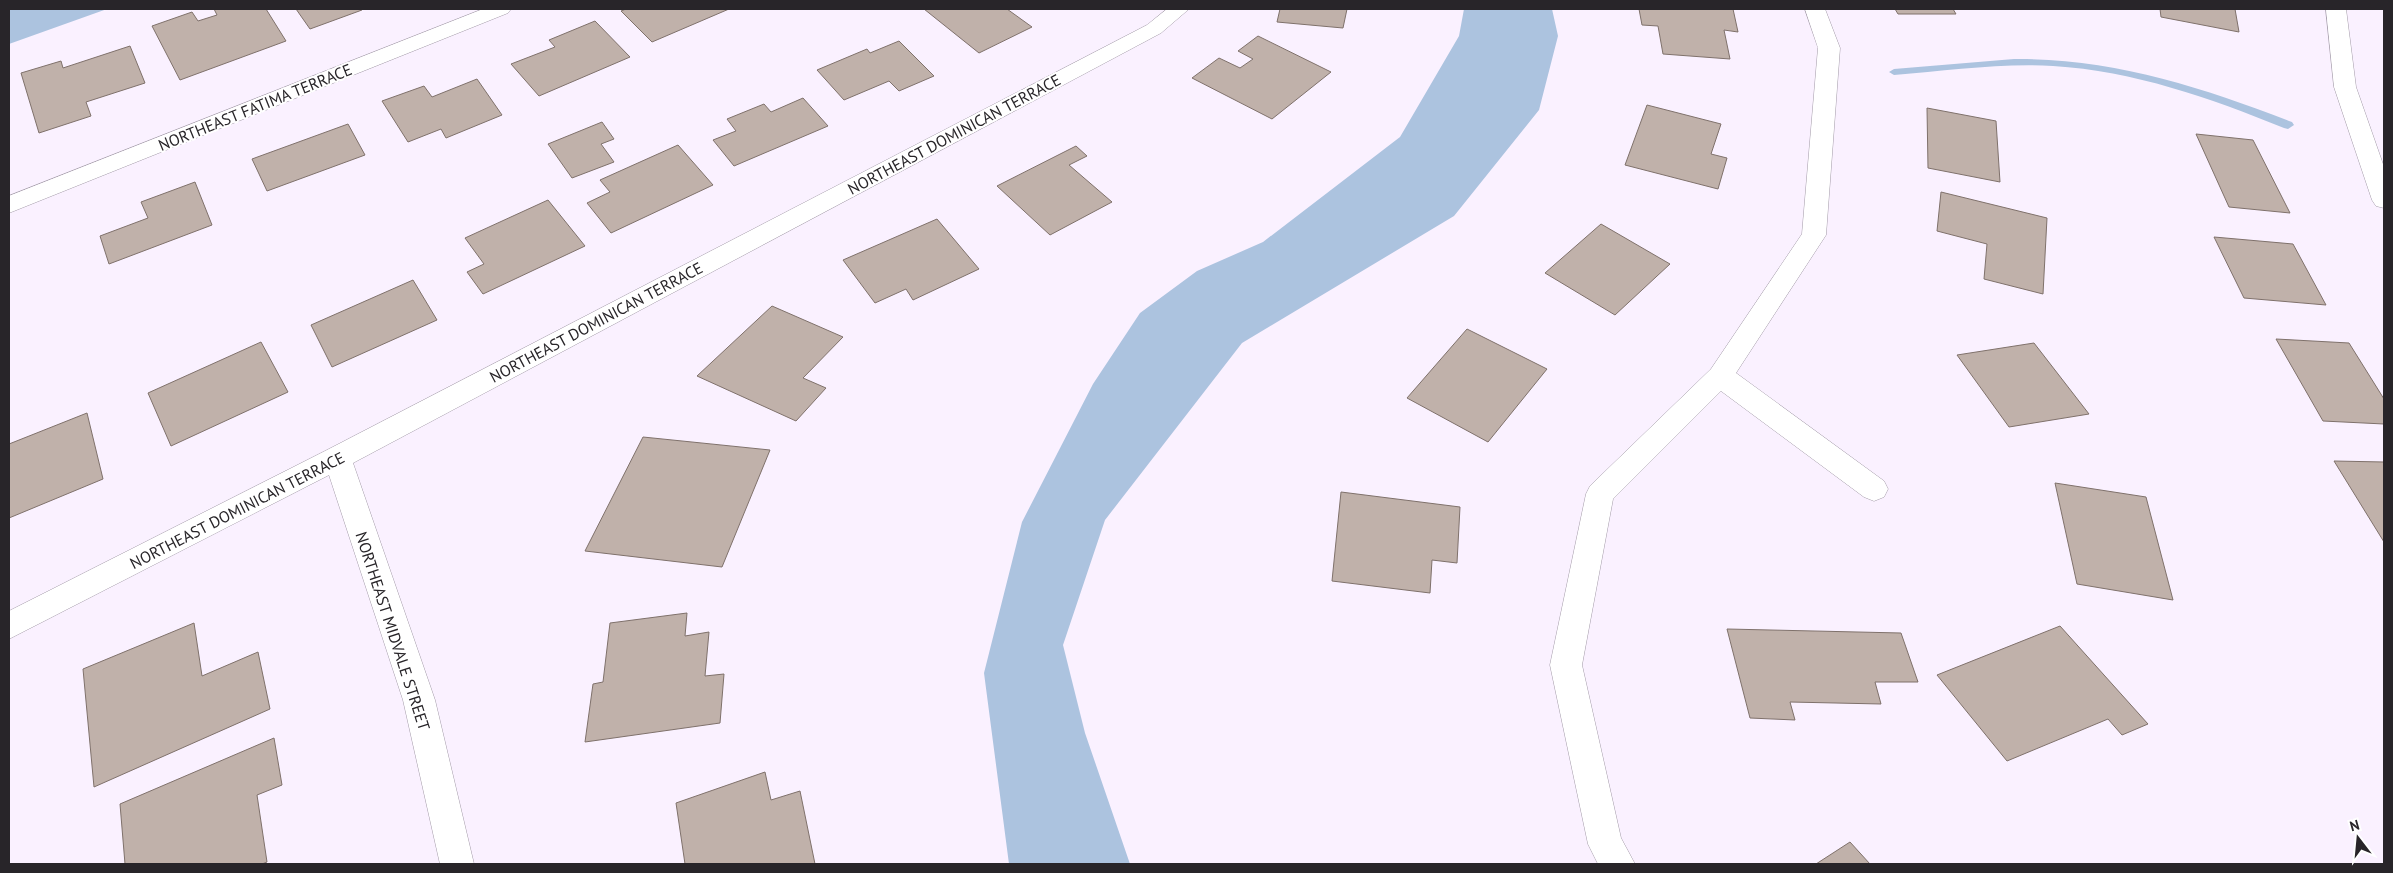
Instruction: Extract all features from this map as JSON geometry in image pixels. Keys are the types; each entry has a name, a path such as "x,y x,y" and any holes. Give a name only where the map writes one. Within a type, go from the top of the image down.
{"street":[{"name":"NORTHEAST FATIMA TERRACE","path":"9,205 502,9"},
{"path":"1618,864 1605,844 1566,665 1600,494 1720,376 1814,235 1829,48 1815,9"},
{"path":"2336,9 2345,87 2384,200"},
{"name":"NORTHEAST DOMINICAN TERRACE","path":"9,626 337,458 1154,29 1179,10"},
{"path":"1720,376 1874,489"},
{"name":"NORTHEAST MIDVALE STREET","path":"337,458 419,700 457,864"}],"water":[{"path":"9,9 107,9 9,44"},
{"path":"1464,9 1552,9 1558,36 1539,110 1454,216 1242,343 1105,520 1063,645 1085,733 1130,864 1009,864 984,673 1022,522 1093,384 1140,313 1197,271 1263,242 1400,137 1459,36"}],"building":[{"path":"214,9 266,9 286,41 180,80 152,26 192,12 198,21 217,15"},
{"path":"296,9 361,9 362,10 310,29"},
{"path":"626,9 729,9 652,42 621,11"},
{"path":"924,9 1007,9 1032,27 979,53"},
{"path":"1280,9 1347,9 1343,28 1277,22"},
{"path":"1639,9 1733,9 1738,32 1724,30 1730,59 1663,54 1658,26 1642,25"},
{"path":"1895,9 1953,9 1956,14 1898,14"},
{"path":"2160,9 2235,9 2239,32 2161,17"},
{"path":"595,21 630,57 539,96 511,64 555,47 549,40"},
{"path":"1258,36 1331,72 1272,119 1192,78 1219,58 1240,68 1253,59 1238,51"},
{"path":"899,41 934,76 899,91 889,81 844,100 817,70 867,49 870,53"},
{"path":"130,46 145,83 86,102 91,116 39,133 21,73 61,61 63,68"},
{"path":"477,79 502,115 446,138 441,129 408,142 382,101 424,86 432,97"},
{"path":"803,98 828,126 734,166 713,140 736,131 727,119 764,104 771,112"},
{"path":"1647,105 1721,124 1711,154 1727,158 1718,189 1625,165"},
{"path":"1927,108 1996,121 2000,182 1928,168"},
{"path":"602,122 614,139 601,144 614,162 572,178 548,144"},
{"path":"348,124 365,155 267,191 252,159"},
{"path":"2196,134 2253,140 2290,213 2229,207"},
{"path":"678,145 713,185 611,233 587,203 610,192 600,180"},
{"path":"1076,146 1087,156 1069,165 1112,202 1050,235 997,186"},
{"path":"195,182 212,225 109,264 100,236 148,218 141,202"},
{"path":"1941,192 2047,218 2043,294 1984,279 1987,244 1937,231"},
{"path":"548,200 585,246 483,294 467,272 484,264 465,238"},
{"path":"937,219 979,269 913,300 906,289 875,303 843,260"},
{"path":"1601,224 1670,264 1615,315 1545,273"},
{"path":"2214,237 2293,244 2326,305 2244,298"},
{"path":"413,280 437,320 332,367 311,325"},
{"path":"772,306 843,337 803,378 826,388 796,421 697,376"},
{"path":"1467,329 1547,369 1488,442 1407,398"},
{"path":"2276,339 2349,343 2384,399 2384,424 2323,421"},
{"path":"261,342 288,392 171,446 148,393"},
{"path":"2034,343 2089,414 2009,427 1957,355"},
{"path":"87,413 103,479 9,518 9,444"},
{"path":"643,437 770,450 722,567 585,551"},
{"path":"2334,461 2384,462 2384,542"},
{"path":"2055,483 2146,497 2173,600 2077,584"},
{"path":"1341,492 1460,507 1457,563 1432,560 1430,593 1332,581"},
{"path":"687,613 685,636 709,632 705,676 724,674 720,723 585,742 593,684 603,682 610,623"},
{"path":"194,623 202,676 258,652 270,709 94,787 83,669"},
{"path":"2060,626 2148,724 2122,735 2108,719 2007,761 1937,675"},
{"path":"1727,629 1901,633 1918,682 1875,682 1881,704 1790,702 1795,720 1750,718"},
{"path":"274,738 282,785 257,795 267,862 262,864 125,864 120,804"},
{"path":"765,772 771,800 800,791 815,864 685,864 676,803"},
{"path":"1850,842 1870,864 1816,864"}],"waterway":[{"path":"1894,72 2034,62 2114,70 2144,76 2202,93 2288,125"}]}
